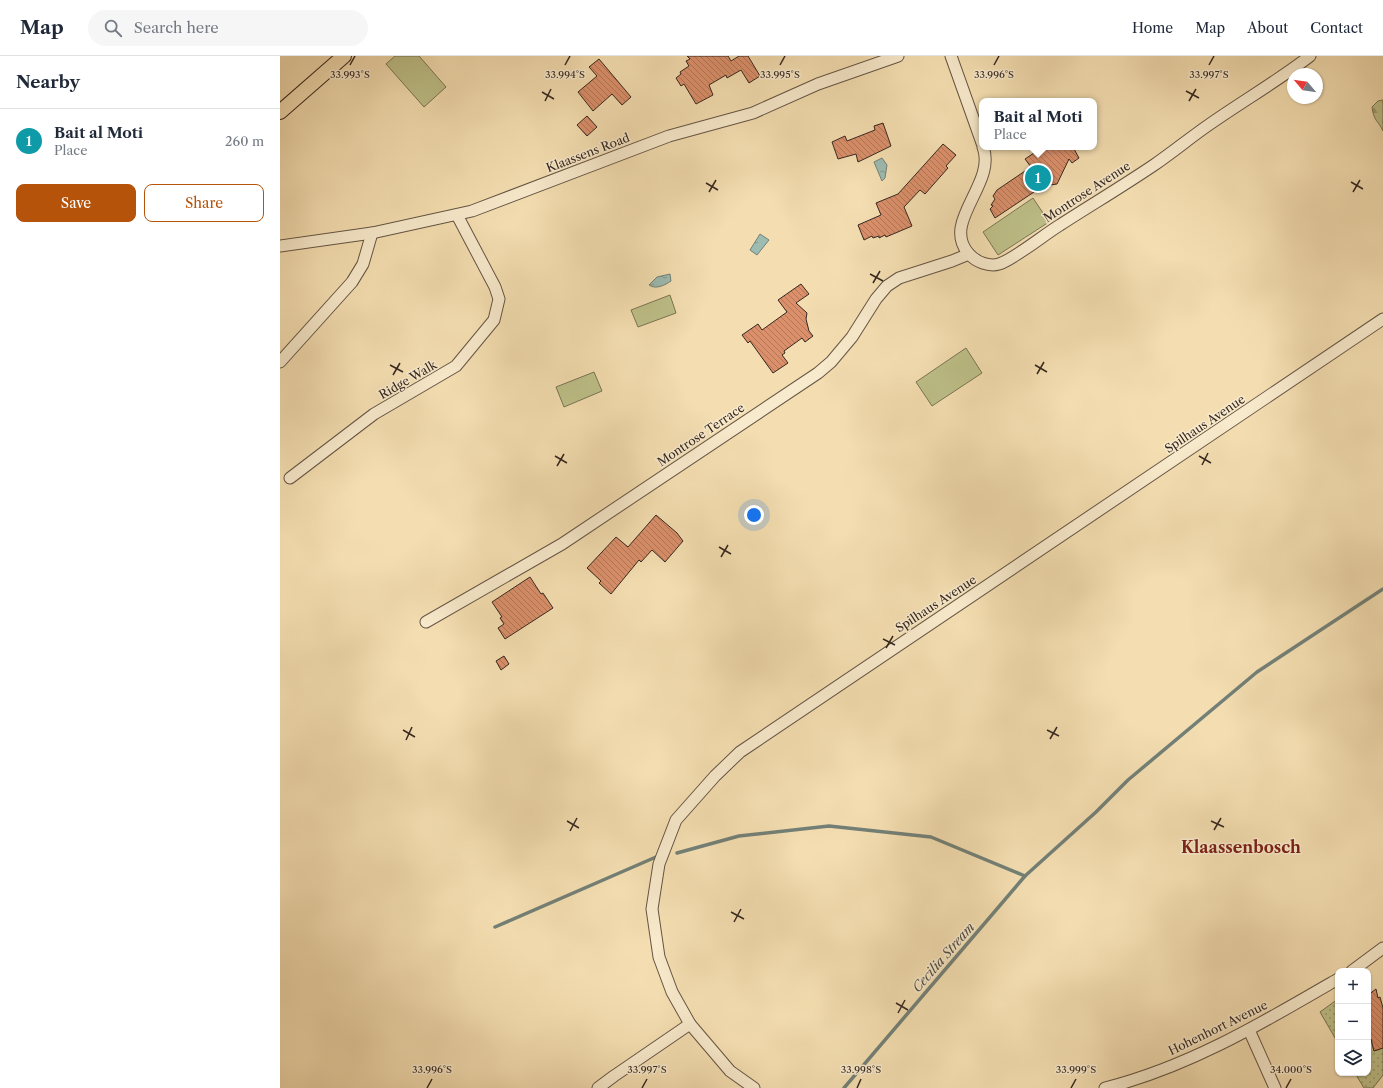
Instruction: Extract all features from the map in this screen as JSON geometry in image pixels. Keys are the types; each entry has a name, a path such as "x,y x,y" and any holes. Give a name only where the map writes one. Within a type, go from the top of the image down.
{"main road":[{"path":"280,112 344,56"}],"street":[{"name":"Klaassens Road","path":"280,246 372,233 457,215 535,188 669,136 753,113 818,84 898,56"},
{"path":"951,56 979,135"},
{"name":"Montrose Avenue","path":"968,254 985,264 994,265 1005,262 1056,227 1155,164 1208,125 1310,56"},
{"path":"968,254 962,243 961,226 984,174 986,160 984,150"},
{"name":"Ridge Walk","path":"290,478 374,414 456,366 494,320 499,299 457,215"},
{"path":"280,362 352,282 363,264 372,233"},
{"name":"Montrose Terrace","path":"426,622 562,544 818,373 831,362 852,337 876,299 893,281 968,254"},
{"name":"Spilhaus Avenue","path":"690,1024 672,992 659,957 652,909 659,864 676,820 715,776 740,752 826,696 881,656 1383,319"},
{"path":"1356,968 1383,948"},
{"name":"Hohenhort Avenue","path":"1105,1088 1138,1080 1249,1030 1335,981"},
{"path":"598,1088 690,1024 730,1071 754,1088"},
{"path":"1249,1030 1275,1088"}],"green space":[{"path":"395,56 419,56 446,87 424,107 386,64"},
{"path":"1383,100 1383,131 1375,118 1372,107 1378,101"},
{"path":"1033,198 1049,222 998,255 983,232"},
{"path":"670,295 676,313 638,327 631,310"},
{"path":"966,348 982,373 932,406 916,382"},
{"path":"594,372 602,391 564,407 556,387"},
{"path":"1335,1001 1335,1038 1320,1012"},
{"path":"1371,1039 1374,1051 1383,1048 1383,1075 1373,1088 1364,1088 1357,1076 1371,1076"}],"water":[{"path":"882,158 887,165 885,178 882,181 874,162"},
{"path":"760,234 769,240 757,255 750,250"},
{"path":"670,274 671,281 666,284 657,287 649,285 657,277"}],"building":[{"path":"687,56 728,56 731,61 739,56 748,56 760,76 749,83 741,70 727,78 726,75 709,85 713,95 696,104 684,84 681,86 676,78 681,74 680,72 689,66 686,61 690,59"},
{"path":"599,59 631,97 622,105 612,94 593,111 578,92 597,76 589,67"},
{"path":"587,116 597,127 587,136 577,125"},
{"path":"883,123 891,146 858,162 856,154 838,159 832,142 845,136 847,141 875,130 874,126"},
{"path":"943,144 956,155 946,166 948,168 925,194 920,190 904,207 912,226 886,237 885,235 879,238 879,236 873,238 872,236 864,240 858,225 881,215 876,203 898,194"},
{"path":"1038,150 1075,150 1079,158 1072,163 1069,159 1057,184 1043,186 995,218 990,209 993,206 991,205 995,199 993,196 997,190 1031,167 1025,159"},
{"path":"801,284 809,294 796,303 807,313 806,319 809,331 813,336 805,342 802,338 784,351 785,353 782,355 788,363 773,373 750,341 748,343 742,335 758,324 762,330 787,312 778,300"},
{"path":"656,515 677,533 683,541 665,562 652,550 641,562 639,560 611,594 599,583 601,581 587,568 616,537 628,547"},
{"path":"530,577 541,594 543,593 553,608 505,639 498,628 504,624 500,618 502,617 492,602"},
{"path":"504,656 509,664 501,670 496,661"},
{"path":"1376,989 1378,998 1380,997 1383,1008 1383,1048 1374,1051 1371,1039 1371,993"}],"waterway":[{"path":"677,853 739,836 829,826 931,837 1025,876 1096,812 1128,780 1257,672 1383,589"},
{"path":"495,927 656,857"},
{"name":"Cecilia Stream","path":"844,1088 1025,876"}],"place":[{"name":"Bait al Moti","path":"1038,178"}],"district":[{"name":"Klaassenbosch","path":"1241,847"}]}
